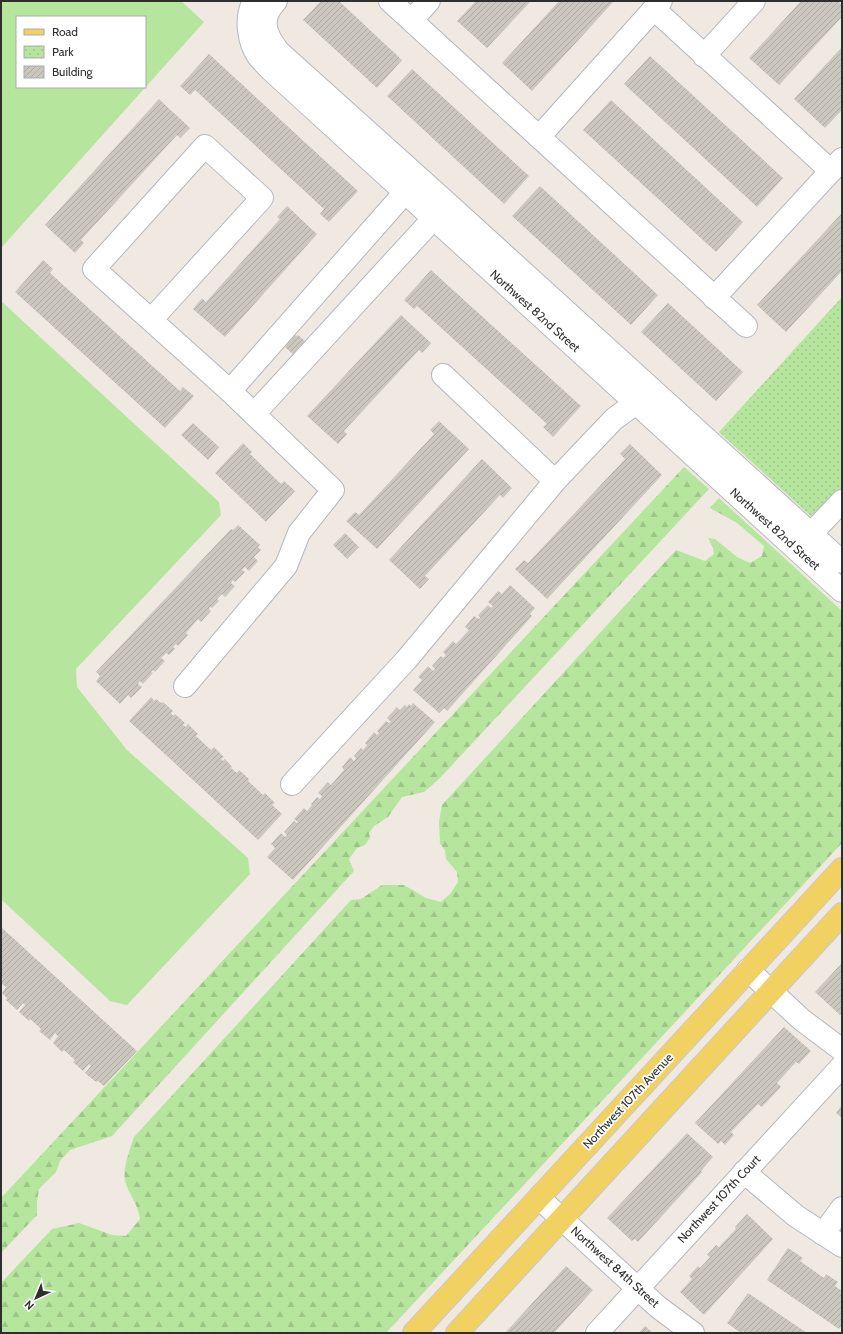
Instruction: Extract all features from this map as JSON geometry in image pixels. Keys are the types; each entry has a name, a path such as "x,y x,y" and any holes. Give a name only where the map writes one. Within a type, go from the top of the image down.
{"main road":[{"name":"Northwest 107th Avenue","path":"414,1333 842,869"},
{"path":"457,1333 842,914"}],"street":[{"path":"256,14 268,11 276,1"},
{"path":"390,1 746,326"},
{"path":"412,20 429,1"},
{"path":"704,56 754,1"},
{"path":"539,137 657,5 704,56 836,165 714,298"},
{"name":"Northwest 82nd Street","path":"256,14 266,30 270,41 279,52 411,184 842,562"},
{"path":"151,320 262,198 205,146 94,269 230,391 333,490 299,533 286,566 185,686"},
{"path":"230,391 411,184"},
{"path":"254,414 441,211"},
{"name":"Northwest 82nd Street","path":"441,211 636,403 842,591"},
{"path":"443,374 555,481"},
{"path":"292,784 407,659 555,481 614,419 636,403"},
{"path":"811,534 842,501"},
{"path":"748,970 802,1020 842,1050"},
{"name":"Northwest 107th Court","path":"596,1333 842,1066"},
{"path":"744,1172 796,1216 842,1246"},
{"name":"Northwest 84th Street","path":"539,1198 658,1307 694,1333"},
{"path":"823,1234 842,1208"}],"green space":[{"path":"1,1 181,1 204,22 146,87 146,16 16,16 16,88 145,88 1,248"},
{"path":"842,297 842,489 814,519 719,432"},
{"path":"1,301 219,502 221,515 76,669 77,687 127,750 248,858 250,874 127,1005 110,1001 1,899"},
{"path":"684,467 709,489 439,779 424,792 402,797 388,817 374,826 369,833 370,838 365,845 357,848 349,859 354,871 112,1136 70,1150 60,1161 56,1172 39,1189 37,1215 1,1253 1,1198"},
{"path":"719,498 842,611 842,843 386,1333 1,1333 1,1283 52,1229 79,1223 112,1235 126,1236 140,1219 138,1209 128,1189 125,1179 125,1167 134,1137 351,900 361,899 382,885 404,885 426,898 441,902 450,894 458,882 457,872 446,859 445,850 440,844 439,822 442,805 676,550 705,561 714,554 708,538 715,539 737,557 750,563 762,556 764,546 737,523 710,508"}],"building":[{"path":"321,1 339,1 402,60 377,88 303,20"},
{"path":"476,1 531,1 487,48 457,21"},
{"path":"559,1 614,1 532,91 502,63"},
{"path":"801,1 838,1 842,5 842,17 779,85 749,58"},
{"path":"842,47 842,110 825,128 794,99"},
{"path":"209,54 358,191 329,222 320,214 324,209 195,90 190,95 180,86"},
{"path":"650,56 783,178 757,207 624,84"},
{"path":"412,69 529,176 504,204 387,96"},
{"path":"159,99 190,128 180,138 177,135 81,240 84,243 75,253 45,225"},
{"path":"611,100 743,222 716,252 583,130"},
{"path":"540,186 658,295 631,325 512,216"},
{"path":"287,206 317,234 225,337 193,309 202,298 206,302 280,219 277,217"},
{"path":"842,213 842,271 786,332 757,305"},
{"path":"43,260 53,269 50,273 180,391 183,387 194,396 165,428 15,292"},
{"path":"431,270 581,406 553,437 543,427 547,424 417,306 414,309 404,300"},
{"path":"668,303 743,372 716,401 641,332"},
{"path":"401,315 431,343 422,353 419,350 344,431 347,434 338,444 307,416"},
{"path":"292,330 296,336 298,335 307,343 295,356 285,347 287,345 281,342"},
{"path":"439,421 469,449 377,549 346,521 355,512 359,515 434,434 430,430"},
{"path":"193,423 219,447 208,460 181,435"},
{"path":"243,443 252,452 250,454 281,484 284,481 295,491 266,522 215,473"},
{"path":"630,444 662,475 547,599 515,569 524,560 528,563 625,459 620,454"},
{"path":"482,459 512,488 503,498 500,495 425,576 429,579 420,589 389,560"},
{"path":"238,525 260,545 258,547 261,550 254,557 258,561 249,571 245,567 242,570 245,572 235,582 233,580 231,583 235,586 225,597 222,594 217,599 219,601 212,608 210,607 209,609 211,611 201,622 198,619 186,633 188,635 178,646 176,644 173,647 175,649 169,655 166,653 161,658 165,661 155,672 153,670 151,672 153,673 143,684 140,681 138,684 142,687 131,698 128,695 120,704 96,681 100,676 96,672 231,529 233,530"},
{"path":"345,533 359,547 347,559 333,545"},
{"path":"510,585 535,608 530,614 532,616 447,711 444,708 439,713 413,690 422,680 418,677 428,666 433,671 435,669 432,666 441,656 443,658 446,655 443,652 453,641 456,644 469,630 465,627 474,616 479,619 480,618 478,615 488,605 491,608 493,606 488,602 498,591 502,594"},
{"path":"151,697 154,701 156,699 161,703 163,702 173,711 171,713 173,716 175,714 185,723 183,725 186,727 188,724 198,734 196,736 211,750 214,747 224,757 221,759 223,761 225,759 232,767 231,768 237,773 239,770 263,795 265,793 275,803 272,805 282,814 258,840 129,721"},
{"path":"413,703 435,722 293,880 267,857 275,848 271,844 281,833 285,837 287,835 284,832 294,821 297,823 298,822 294,819 304,808 307,811 317,797 320,799 322,796 318,793 328,782 331,785 344,770 342,767 350,757 354,761 356,759 354,756 361,748 363,750 367,745 365,743 374,732 377,735 379,733 377,731 386,721 389,723 391,722 387,718 397,707 400,710 405,705 407,707 409,704 411,706"},
{"path":"1,927 137,1051 104,1086 98,1081 96,1082 85,1073 91,1066 89,1064 83,1071 73,1062 75,1060 64,1050 62,1052 53,1043 58,1036 55,1033 50,1040 39,1031 41,1029 30,1019 29,1021 19,1012 25,1005 23,1003 17,1010 6,1000 7,998 2,993 6,987 1,983 3,978 1,978"},
{"path":"842,963 842,1013 840,1015 815,992"},
{"path":"784,1027 811,1051 799,1064 796,1062 777,1083 781,1087 762,1107 758,1104 731,1132 734,1135 725,1145 721,1141 718,1144 695,1123"},
{"path":"842,1105 842,1118 836,1113"},
{"path":"687,1133 713,1157 701,1171 702,1172 638,1242 635,1239 632,1241 607,1218"},
{"path":"747,1214 773,1239 704,1315 680,1292 692,1279 689,1276 698,1266 700,1268 710,1257 707,1255 716,1245 719,1247 736,1229 735,1227"},
{"path":"788,1248 803,1258 800,1261 824,1278 826,1274 838,1282 835,1286 842,1291 842,1325 839,1329 767,1280"},
{"path":"566,1266 593,1290 554,1333 505,1333"},
{"path":"748,1293 807,1333 746,1333 743,1331 741,1333 727,1323"},
{"path":"645,1326 653,1333 639,1333"}]}
